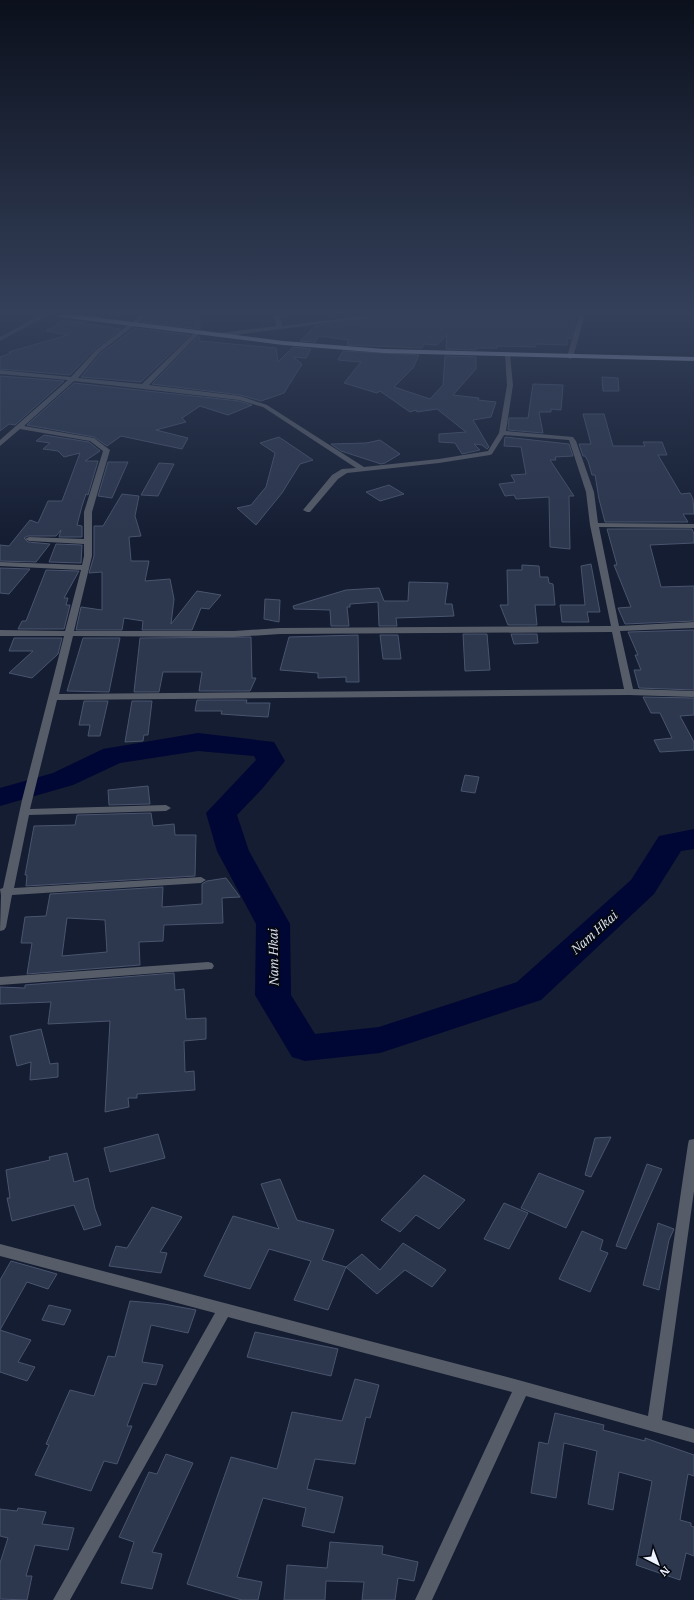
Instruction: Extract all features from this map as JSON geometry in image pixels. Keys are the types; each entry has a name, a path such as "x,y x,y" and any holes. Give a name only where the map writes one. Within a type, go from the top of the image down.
{"street":[{"path":"0,444 61,390"},
{"path":"173,390 240,398 265,406 363,469"},
{"path":"307,510 335,477 345,471 490,454 502,433 509,390"},
{"path":"0,927 3,892 27,800 36,773 88,556 88,512 107,450 92,439 18,427"},
{"path":"502,433 571,438 590,492 598,546 617,629 629,692"},
{"path":"594,525 694,526"},
{"path":"30,539 88,542"},
{"path":"0,564 85,568"},
{"path":"0,633 234,634 280,631 617,629 694,625"},
{"path":"54,697 629,692 694,694"},
{"path":"25,812 166,808"},
{"path":"3,892 201,880"},
{"path":"0,981 208,966"},
{"path":"654,1425 694,1144"},
{"path":"0,1250 522,1388 694,1436"},
{"path":"61,1600 224,1309"},
{"path":"422,1600 522,1388"}],"building":[{"path":"0,390 54,390 15,425 9,424 0,431"},
{"path":"67,390 135,390 239,401 252,405 228,415 200,406 182,418 186,422 156,430 188,438 182,449 121,436 107,446 94,437 27,425"},
{"path":"197,390 286,390 284,393 261,401 240,395"},
{"path":"366,390 402,390 430,399 439,390 458,390 453,395 479,398 478,400 496,402 491,417 473,420 489,447 487,449 482,445 474,444 480,450 462,454 455,443 439,442 439,434 466,432 437,409 417,412 416,410 410,412 380,391 377,393"},
{"path":"532,390 563,390 561,410 551,409 551,412 539,412 543,433 508,430 509,418 528,418"},
{"path":"603,390 619,390 619,391 603,391"},
{"path":"583,414 604,414 613,446 645,446 643,442 662,442 667,455 658,455 681,494 690,493 693,499 694,514 683,514 688,522 605,522 595,475 592,475 588,461 585,456 583,456 579,444 591,444"},
{"path":"44,435 89,442 100,451 85,461 98,461 77,525 82,526 82,537 59,537 61,530 56,536 28,536 24,538 28,542 50,544 36,562 0,561 0,545 9,546 30,520 38,523 48,501 62,501 80,453 64,457 58,451 43,449 50,443 36,441"},
{"path":"279,437 313,460 300,464 282,493 256,525 237,508 251,505 266,487 275,453 260,443"},
{"path":"505,437 569,444 573,456 555,457 556,460 550,460 574,496 569,496 570,549 550,547 549,497 516,499 514,495 505,496 499,484 515,482 511,475 526,474 521,447 504,446"},
{"path":"380,440 400,454 381,464 341,451 331,444 366,443"},
{"path":"108,462 128,462 112,498 98,496"},
{"path":"159,463 174,464 158,496 141,495"},
{"path":"389,485 404,494 380,501 366,492"},
{"path":"122,494 139,496 135,516 141,536 129,537 131,561 149,561 145,581 170,579 174,599 171,624 197,591 221,595 209,609 201,608 192,630 142,630 143,621 124,618 122,630 76,630 81,607 102,610 102,572 89,573 94,556 94,526 103,526"},
{"path":"607,529 692,529 694,534 694,543 650,545 661,587 694,586 694,621 625,624 618,608 631,607 614,565 617,565"},
{"path":"56,544 82,545 81,563 49,562"},
{"path":"591,564 600,612 587,612 589,622 562,622 560,605 585,605 581,566"},
{"path":"522,565 539,566 540,577 548,577 549,583 553,584 555,605 535,605 537,625 508,625 500,605 508,605 507,570 522,570"},
{"path":"0,568 30,569 9,594 0,593"},
{"path":"46,570 79,571 64,598 68,598 66,605 70,605 64,629 18,629 22,621 26,621"},
{"path":"409,582 448,583 445,604 452,604 454,616 396,618 397,626 379,626 378,602 350,604 350,607 347,607 349,626 331,626 330,610 294,609 293,606 346,590 379,588 384,601 408,601"},
{"path":"265,599 280,600 279,622 264,619"},
{"path":"694,630 694,690 639,688 634,670 641,670 635,655 638,655 628,632"},
{"path":"463,634 487,634 490,670 465,671"},
{"path":"511,634 537,634 538,643 514,644"},
{"path":"358,635 359,682 346,682 346,677 318,678 318,673 280,670 289,637"},
{"path":"380,635 398,635 401,659 383,659"},
{"path":"251,637 252,678 256,678 250,691 199,691 202,672 163,672 159,692 134,692 140,638"},
{"path":"14,638 62,638 58,654 32,678 9,673 33,651 9,651"},
{"path":"83,638 120,638 109,692 67,691"},
{"path":"643,697 694,698 694,715 680,716 694,742 694,750 660,752 654,740 672,738 660,713 651,713"},
{"path":"197,700 247,700 246,703 270,703 268,717 221,714 222,711 195,711"},
{"path":"84,701 108,701 100,736 88,736 90,725 79,725"},
{"path":"132,701 152,701 148,735 144,735 143,741 125,742"},
{"path":"465,775 479,777 475,793 461,791"},
{"path":"148,786 150,804 109,805 108,790"},
{"path":"151,813 153,826 174,824 175,835 196,835 195,876 26,886 27,875 25,875 34,826 75,825 77,815"},
{"path":"226,878 240,897 222,898 223,923 164,925 163,941 139,942 140,965 27,974 32,943 21,943 25,917 46,916 50,894 163,887 162,907 202,904 202,884 207,881","holes":["67,918 105,920 107,952 62,956"]},
{"path":"174,973 175,990 184,989 186,1019 206,1018 206,1039 184,1041 185,1072 194,1071 195,1090 137,1094 137,1098 128,1098 129,1107 105,1112 110,1021 48,1024 51,1002 0,1004 0,987 25,988 25,985"},
{"path":"41,1029 50,1064 58,1063 58,1077 30,1080 31,1062 17,1066 10,1036"},
{"path":"158,1134 165,1158 110,1172 104,1148"},
{"path":"611,1137 591,1177 585,1175 595,1138"},
{"path":"67,1153 74,1182 88,1178 95,1209 101,1225 84,1230 74,1205 12,1221 7,1198 10,1198 6,1170 50,1160 49,1157"},
{"path":"647,1164 662,1169 626,1249 616,1246"},
{"path":"539,1173 584,1191 566,1228 521,1208"},
{"path":"424,1175 465,1200 439,1229 416,1215 400,1232 381,1220"},
{"path":"280,1179 297,1220 334,1230 322,1260 346,1267 328,1310 294,1300 311,1261 269,1249 250,1289 204,1276 233,1216 279,1229 261,1184"},
{"path":"504,1203 528,1213 509,1249 484,1239"},
{"path":"152,1207 182,1217 160,1252 167,1253 161,1273 109,1266 116,1246 127,1248"},
{"path":"658,1223 674,1229 669,1240 659,1290 643,1285"},
{"path":"582,1231 603,1240 600,1250 608,1253 590,1292 559,1279"},
{"path":"403,1243 446,1270 432,1287 405,1270 377,1294 346,1267 362,1254 380,1270"},
{"path":"11,1261 57,1274 48,1289 27,1282 0,1330 0,1280"},
{"path":"130,1301 164,1304 196,1310 188,1333 151,1325 142,1362 163,1365 156,1385 143,1383 127,1426 132,1426 117,1464 104,1461 91,1491 35,1475 49,1445 46,1444 70,1390 94,1396 108,1356 115,1357"},
{"path":"49,1305 71,1310 64,1325 42,1320"},
{"path":"0,1330 31,1340 18,1362 35,1367 27,1381 0,1372"},
{"path":"255,1332 338,1349 331,1376 247,1357"},
{"path":"355,1379 379,1385 370,1418 366,1417 355,1464 315,1459 307,1489 343,1497 334,1533 302,1526 306,1508 263,1498 237,1577 262,1582 258,1600 242,1600 187,1584 231,1457 277,1469 292,1412 342,1421"},
{"path":"555,1413 604,1425 603,1430 645,1441 645,1438 694,1455 694,1476 688,1474 680,1520 691,1523 691,1526 694,1527 694,1556 686,1553 680,1580 636,1565 652,1481 619,1472 613,1510 588,1504 597,1451 564,1443 556,1498 531,1493 539,1442 548,1444"},
{"path":"166,1454 193,1463 152,1552 162,1554 152,1589 121,1583 134,1542 119,1537 149,1472 157,1474"},
{"path":"18,1508 46,1512 42,1524 74,1528 68,1550 35,1545 26,1576 32,1576 27,1600 0,1599 0,1563 8,1538 0,1536 0,1509 17,1511"},
{"path":"330,1542 383,1546 382,1554 418,1562 414,1581 398,1578 395,1600 362,1600 364,1582 326,1581 325,1600 284,1600 287,1565 327,1568"}],"waterway":[{"name":"Nam Hkai","path":"0,797 63,779 113,755 198,742 264,748 271,761 252,783 221,813 233,851 273,924 273,995 305,1048 380,1040 529,991 643,887 670,843 694,839"}]}
